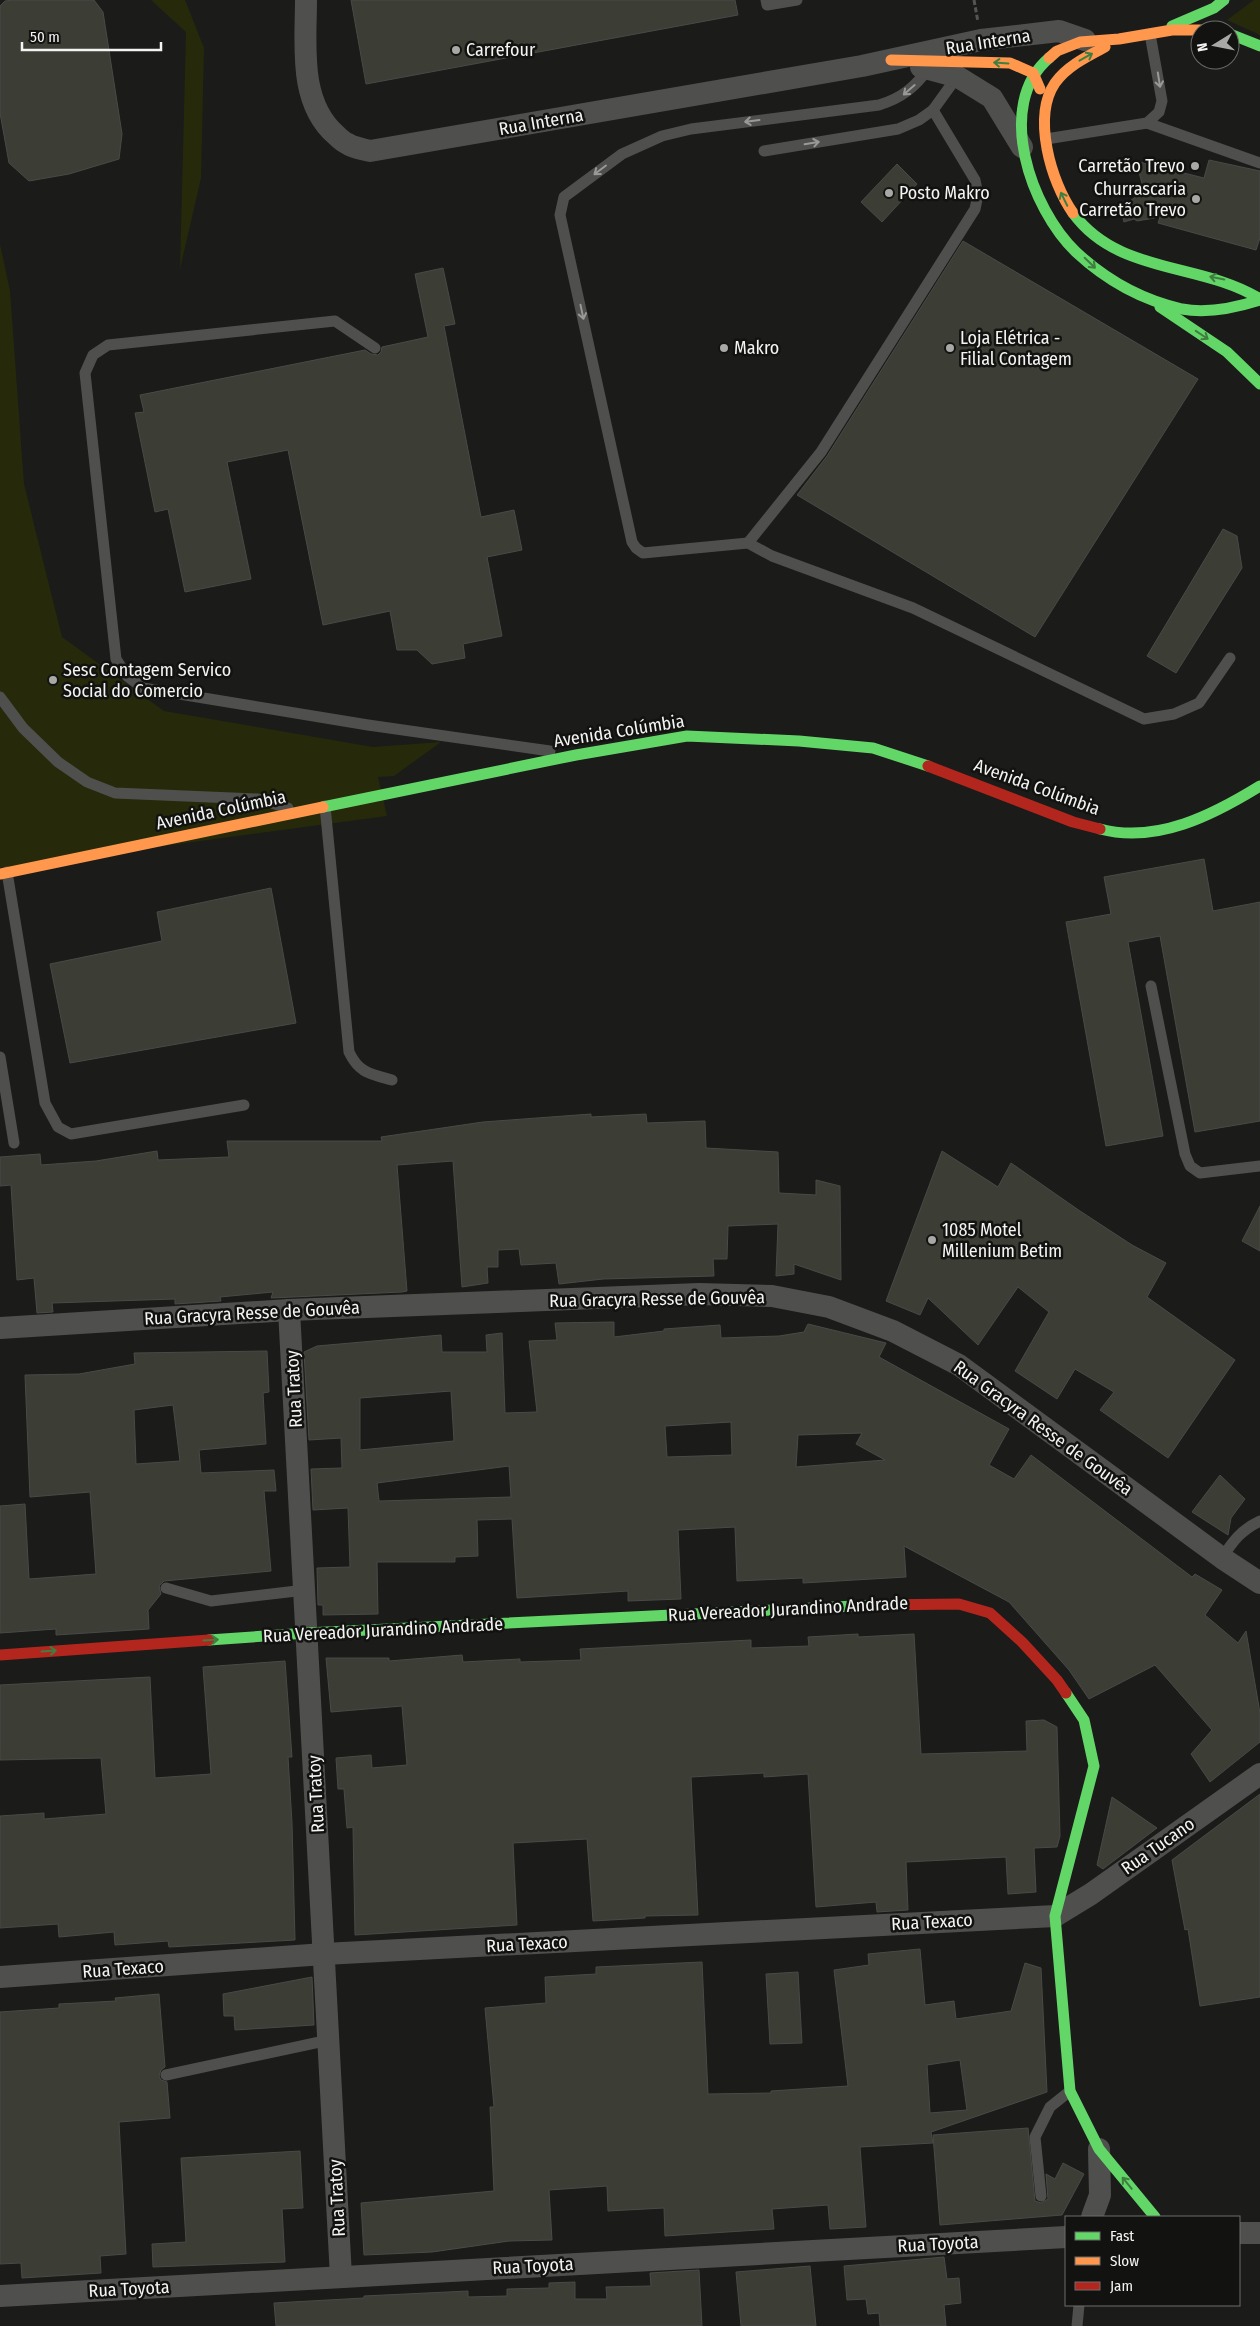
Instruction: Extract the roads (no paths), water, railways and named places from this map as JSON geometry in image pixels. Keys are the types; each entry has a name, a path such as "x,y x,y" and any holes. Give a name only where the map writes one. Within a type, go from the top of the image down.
{"street":[{"name":"Rua Interna","path":"306,0 306,53 309,88 319,113 330,129 347,144 370,151 891,60 961,61 992,98 1022,148"},
{"path":"1224,0 1214,8 1155,31 1120,39 1085,40 1056,52 1033,73 1021,112 1022,148 1037,193 1063,237 1098,270 1147,298 1230,355 1252,373 1260,384"},
{"path":"1155,31 1190,30"},
{"name":"Rua Interna","path":"932,60 961,61 981,40 1059,32 1085,40"},
{"path":"1240,38 1260,46"},
{"path":"1044,103 1057,80 1067,68 1120,39"},
{"path":"961,61 1010,64 1033,73 1044,103 1046,139 1057,185 1068,207 1083,227 1101,243 1121,254 1156,265 1227,280 1245,288 1260,300"},
{"path":"1147,298 1183,309 1214,310 1260,300"},
{"name":"Avenida Colúmbia","path":"3,873 576,755 687,736 799,741 873,748 943,771 1074,822 1111,832 1137,834 1176,827 1232,803 1260,786"},
{"name":"Rua Gracyra Resse de Gouvêa","path":"0,1328 290,1310 699,1294 772,1296 829,1307 893,1331 959,1365 1222,1558 1260,1583"},
{"name":"Rua Tratoy","path":"290,1310 341,2277"},
{"name":"Rua Vereador Jurandino Andrade","path":"0,1655 307,1634 913,1602 959,1604 990,1613 1022,1642 1057,1680 1084,1720 1094,1766 1054,1916 1070,2091 1099,2149 1154,2216"},
{"name":"Rua Tucano","path":"1054,1916 1091,1894 1260,1774"},
{"name":"Rua Texaco","path":"0,1977 324,1954 1054,1916"},
{"name":"Rua Vereador Jurandino Andrade","path":"1092,2216 1100,2195 1099,2149"},
{"path":"1240,2233 1260,2233"},
{"name":"Rua Toyota","path":"0,2296 1065,2237"}],"lane":[{"path":"766,0 767,5 797,0"},
{"path":"1147,123 1159,112 1162,100 1155,31"},
{"path":"932,60 910,91 895,100 879,105 691,129 662,136 622,154 564,197 560,214 632,542 643,553 748,543 772,556 913,608 1144,719 1174,714 1199,703 1230,658"},
{"path":"764,151 898,129 919,120 933,110 961,61"},
{"path":"748,543 821,452 975,209 978,196 975,180 933,110"},
{"path":"1046,139 1147,123 1260,163"},
{"path":"375,348 335,321 108,345 93,355 85,373 116,658 127,676 143,688 368,725 576,755"},
{"path":"0,697 23,728 58,762 87,782 115,793 258,799 299,812"},
{"path":"325,806 349,1052 354,1062 363,1071 392,1080"},
{"path":"3,873 45,1103 58,1127 71,1134 244,1105"},
{"path":"1151,986 1185,1154 1190,1166 1200,1173 1260,1166"},
{"path":"0,1057 14,1143"},
{"path":"1222,1558 1236,1536 1246,1527 1260,1521"},
{"path":"166,1588 212,1601 304,1590"},
{"path":"166,2074 329,2040"},
{"path":"1041,2196 1035,2137 1050,2107 1070,2091"},
{"path":"1077,2326 1079,2306"}],"place":[{"name":"Carrefour","path":"456,50"},
{"name":"Carretão Trevo","path":"1195,166"},
{"name":"Posto Makro","path":"889,193"},
{"name":"Churrascaria Carretão Trevo","path":"1196,199"},
{"name":"Makro","path":"724,348"},
{"name":"Loja Elétrica - Filial Contagem","path":"950,348"},
{"name":"Sesc Contagem Servico Social do Comercio","path":"53,680"},
{"name":"1085 Motel Millenium Betim","path":"932,1240"}]}
